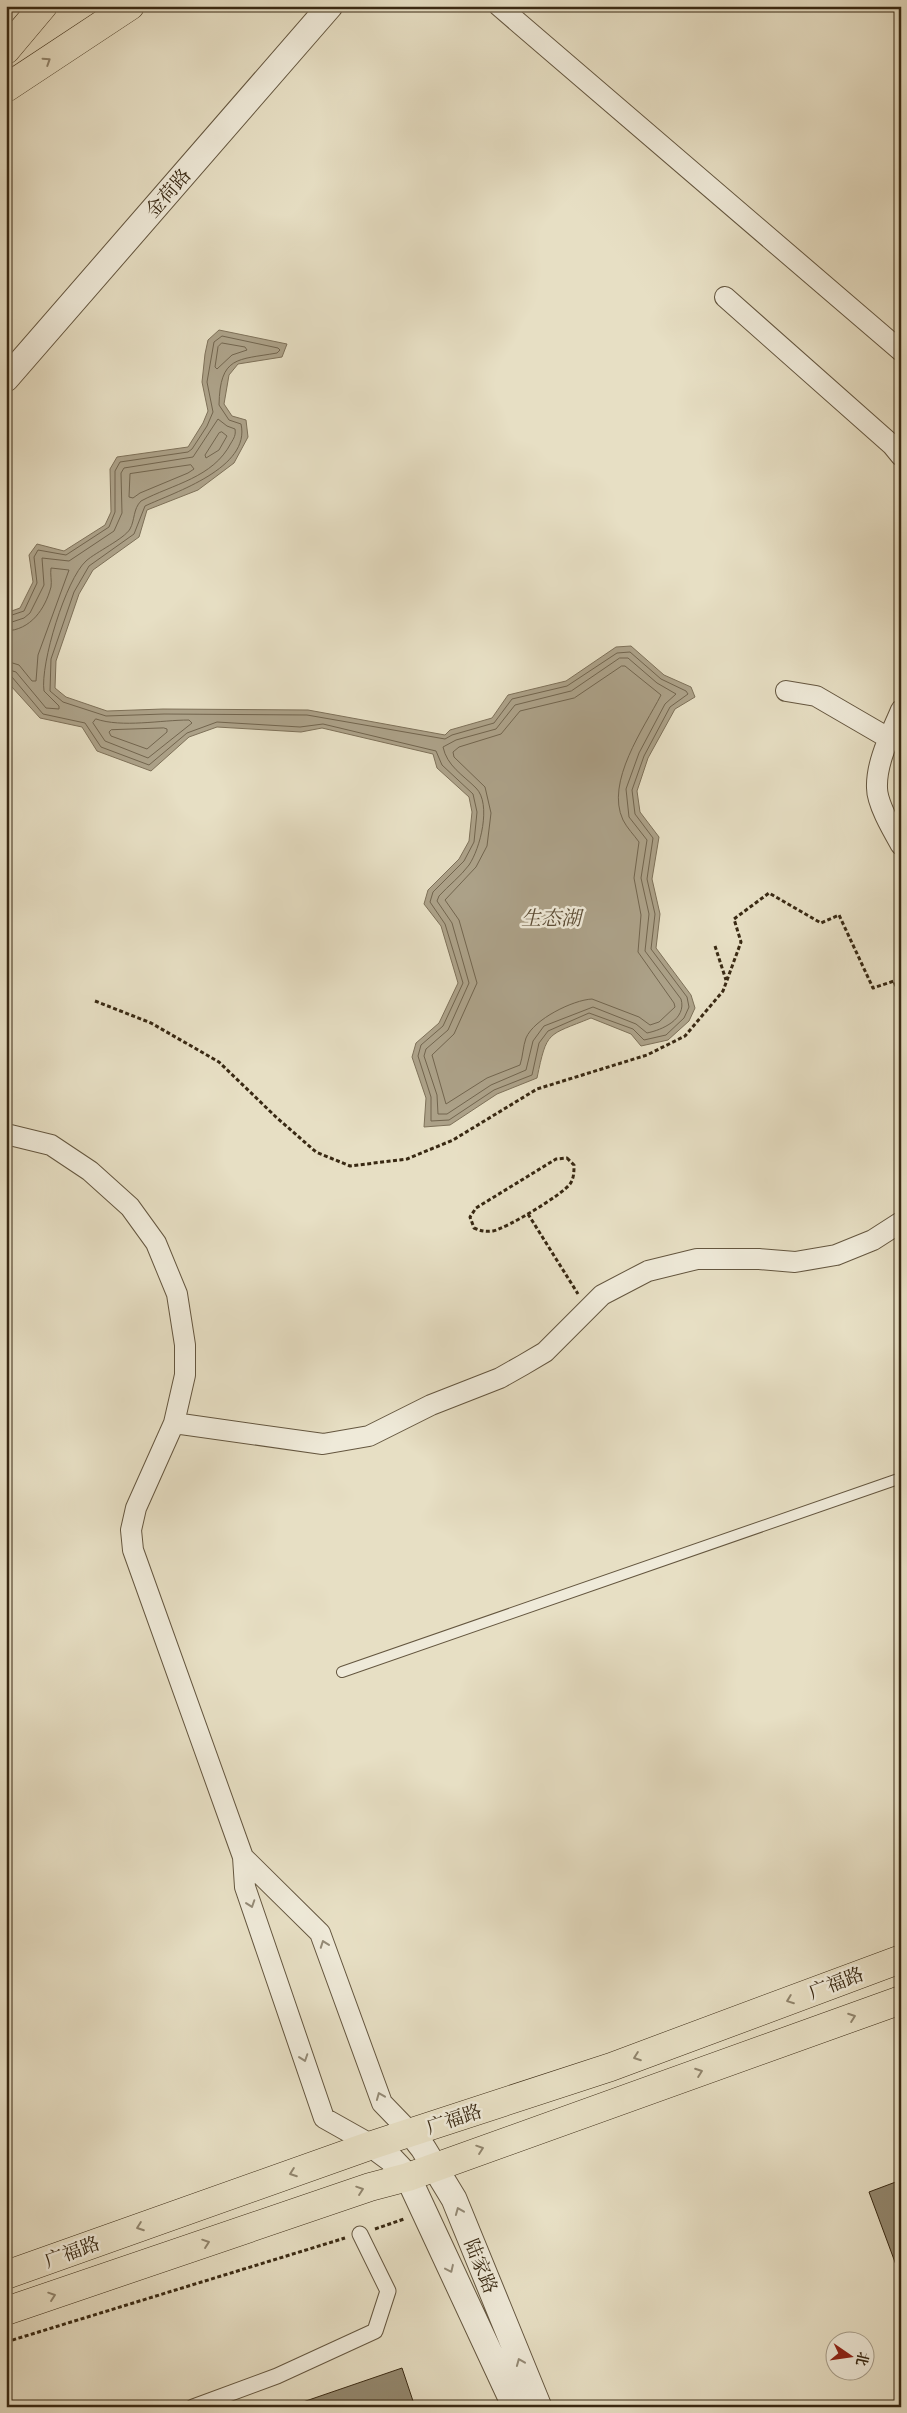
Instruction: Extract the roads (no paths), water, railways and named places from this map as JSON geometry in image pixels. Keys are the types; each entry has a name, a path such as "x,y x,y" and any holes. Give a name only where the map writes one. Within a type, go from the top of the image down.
{"main road":[{"path":"6,50 43,6"},
{"path":"6,88 130,6"},
{"name":"广福路","path":"6,2274 372,2145 611,2067 901,1959"},
{"name":"广福路","path":"6,2311 370,2187 408,2177 434,2166 901,2000"}],"street":[{"name":"金荷路","path":"6,379 330,6"},
{"path":"499,6 901,351"},
{"path":"725,297 892,445 901,456"},
{"path":"786,691 816,696 890,739"},
{"path":"901,710 878,769 877,790 891,826 901,845"},
{"path":"6,1134 51,1145 90,1171 130,1207 156,1242 177,1294 185,1345 185,1375 174,1424 136,1508 131,1530 133,1550 244,1857 245,1887 324,2118 372,2145"},
{"path":"174,1424 323,1444 369,1436 431,1405 500,1378 545,1352 602,1295 648,1271 697,1259 759,1259 794,1262 836,1255 873,1240 901,1222"},
{"path":"244,1857 320,1933 382,2103 411,2133"},
{"name":"陆家路","path":"411,2133 454,2199 539,2407"},
{"name":"陆家路","path":"372,2145 391,2159 408,2177 515,2407"},
{"path":"192,2407 277,2376 375,2331 388,2291 360,2234"}],"lane":[{"path":"342,1672 901,1478"}],"water":[{"name":"生态湖","path":"219,330 287,344 282,357 238,364 229,375 224,404 232,416 246,420 248,437 234,463 198,490 147,510 139,537 93,570 79,594 56,661 55,688 66,697 107,711 163,709 308,710 445,735 450,730 492,718 508,695 566,681 616,647 631,646 664,675 691,687 695,697 675,709 648,758 637,791 640,812 659,837 652,879 660,914 656,948 691,995 695,1008 689,1021 668,1040 641,1046 631,1034 591,1018 565,1028 551,1037 543,1051 537,1078 497,1094 450,1125 424,1127 426,1098 412,1057 416,1043 439,1023 458,983 441,926 424,904 428,890 459,859 469,841 472,812 469,797 437,768 433,754 322,728 301,732 217,727 189,737 151,771 97,751 82,727 40,718 11,686 6,675 6,613 20,608 33,582 29,555 37,544 64,551 105,525 111,512 110,469 117,457 188,447 208,411 202,382 205,354 208,340"}]}
